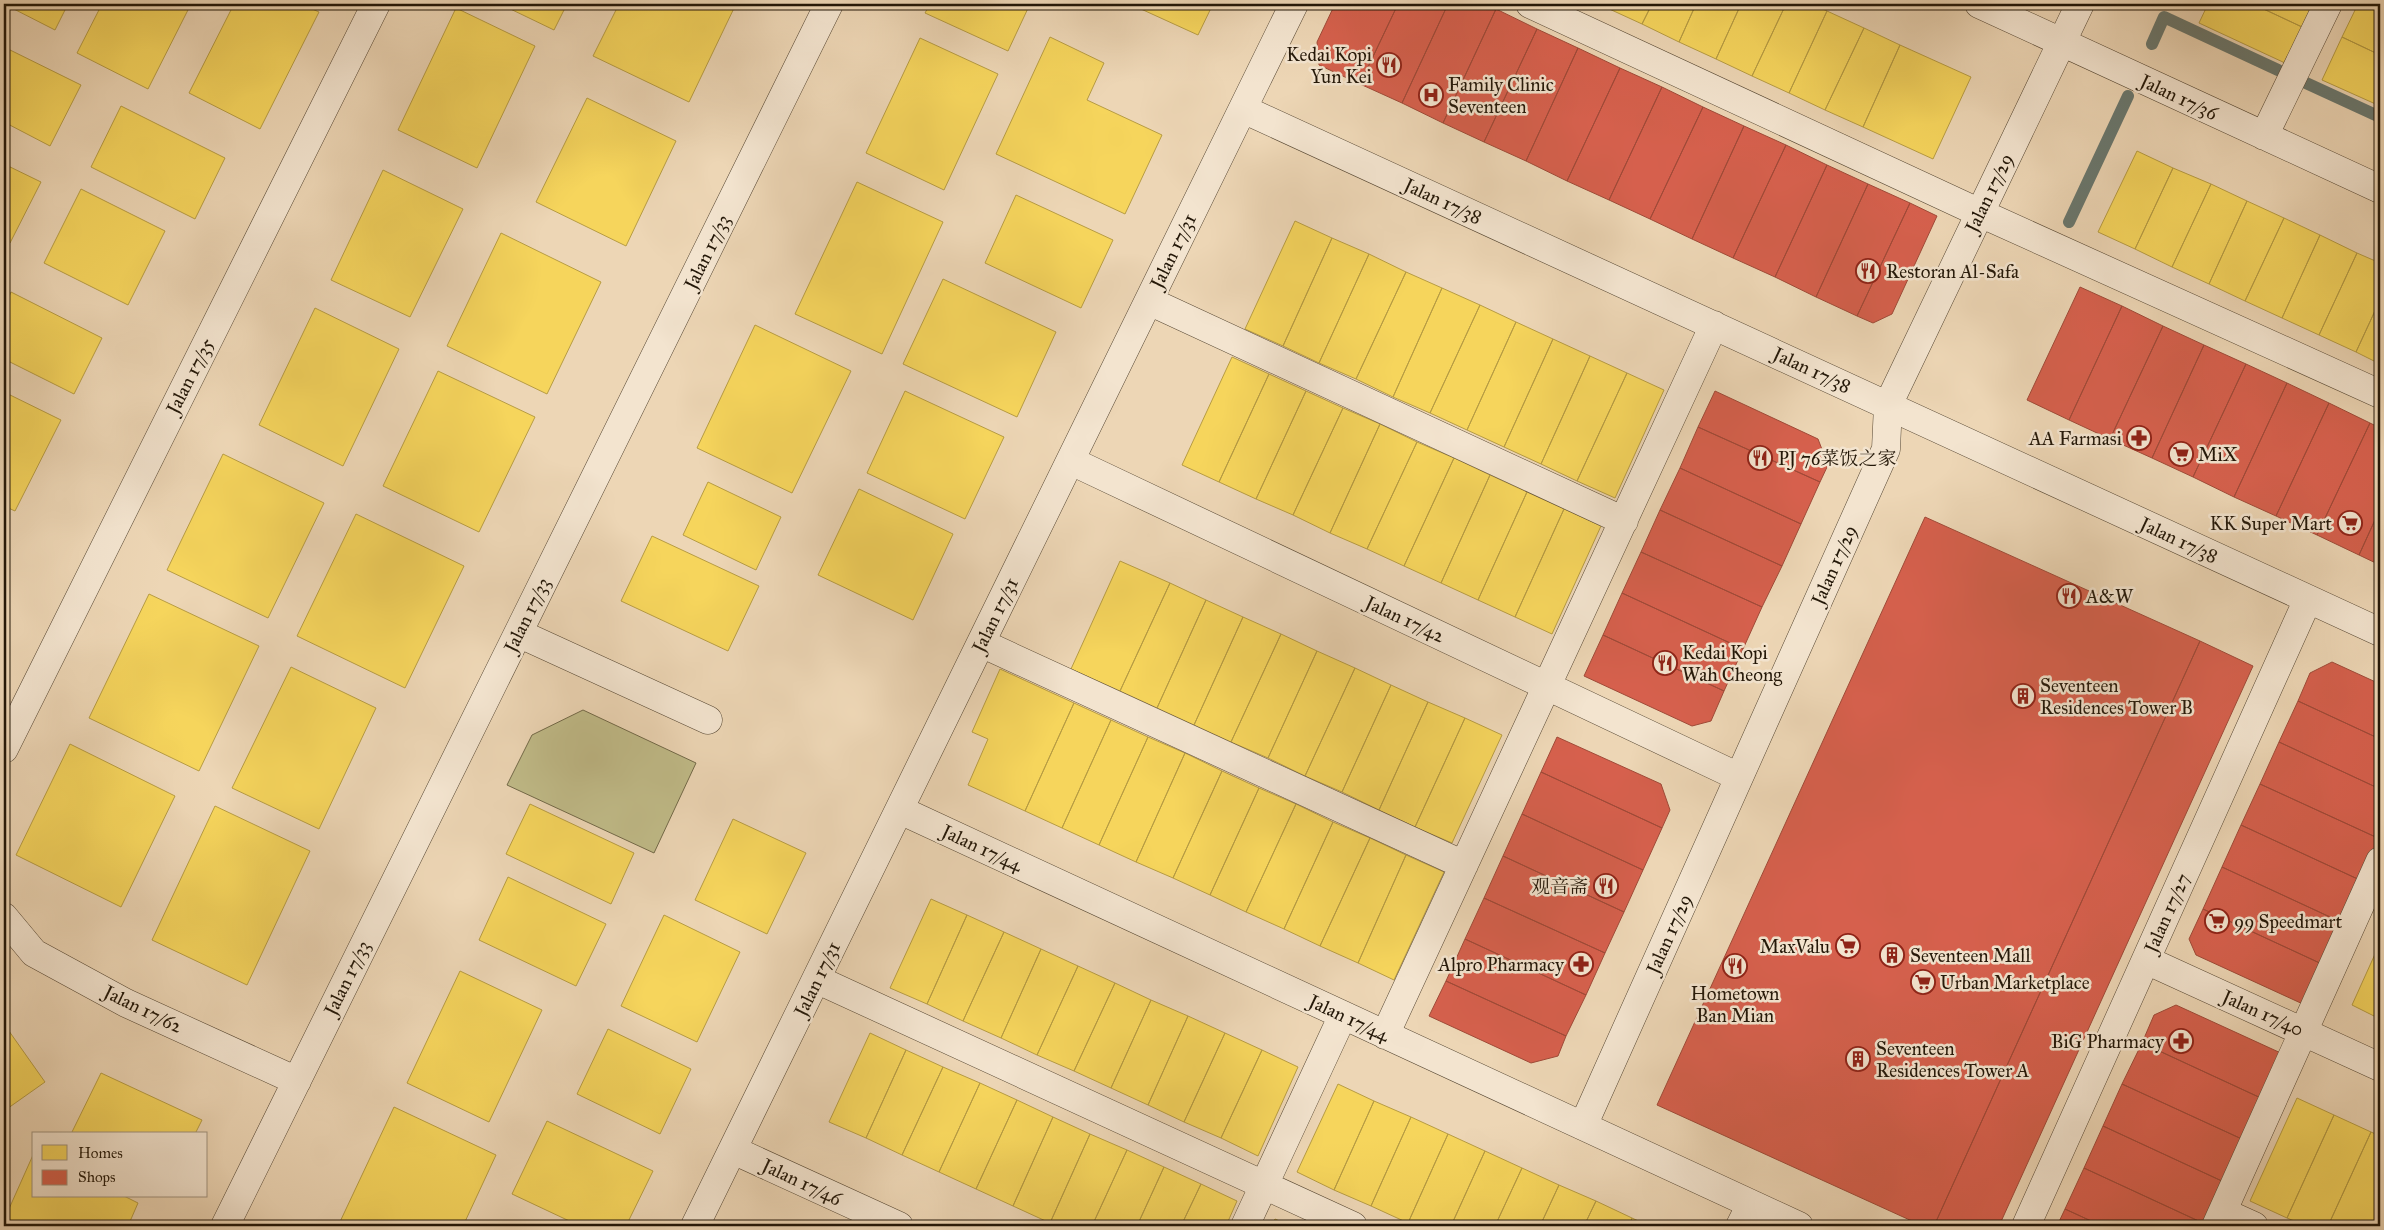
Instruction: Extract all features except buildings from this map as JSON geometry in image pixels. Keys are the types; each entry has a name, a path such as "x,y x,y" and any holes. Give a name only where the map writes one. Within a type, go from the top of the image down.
{"street":[{"name":"Jalan 17/35","path":"4,749 376,4"},
{"name":"Jalan 17/33","path":"225,1226 829,4"},
{"name":"Jalan 17/31","path":"695,1226 1294,4"},
{"path":"1530,4 2380,394"},
{"name":"Jalan 17/36","path":"1979,4 2380,189"},
{"name":"Jalan 17/29","path":"1583,1126 1886,449 1888,405 2080,4"},
{"path":"2264,136 2328,4"},
{"name":"Jalan 17/38","path":"1243,109 2380,632"},
{"path":"1149,301 1624,521"},
{"path":"1386,1035 1714,325"},
{"name":"Jalan 17/42","path":"1070,461 1739,777"},
{"name":"Jalan 17/27","path":"2026,1226 2308,599"},
{"path":"518,633 708,720"},
{"path":"981,643 1464,865"},
{"name":"Jalan 17/44","path":"900,810 1583,1126 1745,1215 1799,1226"},
{"path":"2254,1226 2219,1219 2379,867"},
{"name":"Jalan 17/62","path":"4,917 34,953 126,1003 297,1081"},
{"name":"Jalan 17/40","path":"2146,960 2380,1066"},
{"path":"816,979 1353,1226"},
{"path":"1245,1226 1343,1015"},
{"name":"Jalan 17/46","path":"733,1150 899,1226"}],"shaded area":[{"path":"583,710 696,763 654,853 507,785 532,735"}],"waterway":[{"path":"2152,44 2164,17 2278,70"},
{"path":"2306,83 2380,117"},
{"path":"2069,222 2128,96"}],"place":[{"name":"Kedai Kopi Yun Kei","path":"1389,65"},
{"name":"Family Clinic Seventeen","path":"1431,95"},
{"name":"Restoran Al-Safa","path":"1868,271"},
{"name":"AA Farmasi","path":"2139,438"},
{"name":"MiX","path":"2181,454"},
{"name":"PJ 76菜饭之家","path":"1760,458"},
{"name":"KK Super Mart","path":"2350,523"},
{"name":"A&W","path":"2069,596"},
{"name":"Kedai Kopi Wah Cheong","path":"1665,663"},
{"name":"Seventeen Residences Tower B","path":"2023,696"},
{"name":"观音斋","path":"1606,886"},
{"name":"99 Speedmart","path":"2217,921"},
{"name":"MaxValu","path":"1848,946"},
{"name":"Seventeen Mall","path":"1892,955"},
{"name":"Alpro Pharmacy","path":"1581,964"},
{"name":"Hometown Ban Mian","path":"1735,966"},
{"name":"Urban Marketplace","path":"1923,982"},
{"name":"BiG Pharmacy","path":"2181,1041"},
{"name":"Seventeen Residences Tower A","path":"1858,1059"}]}
